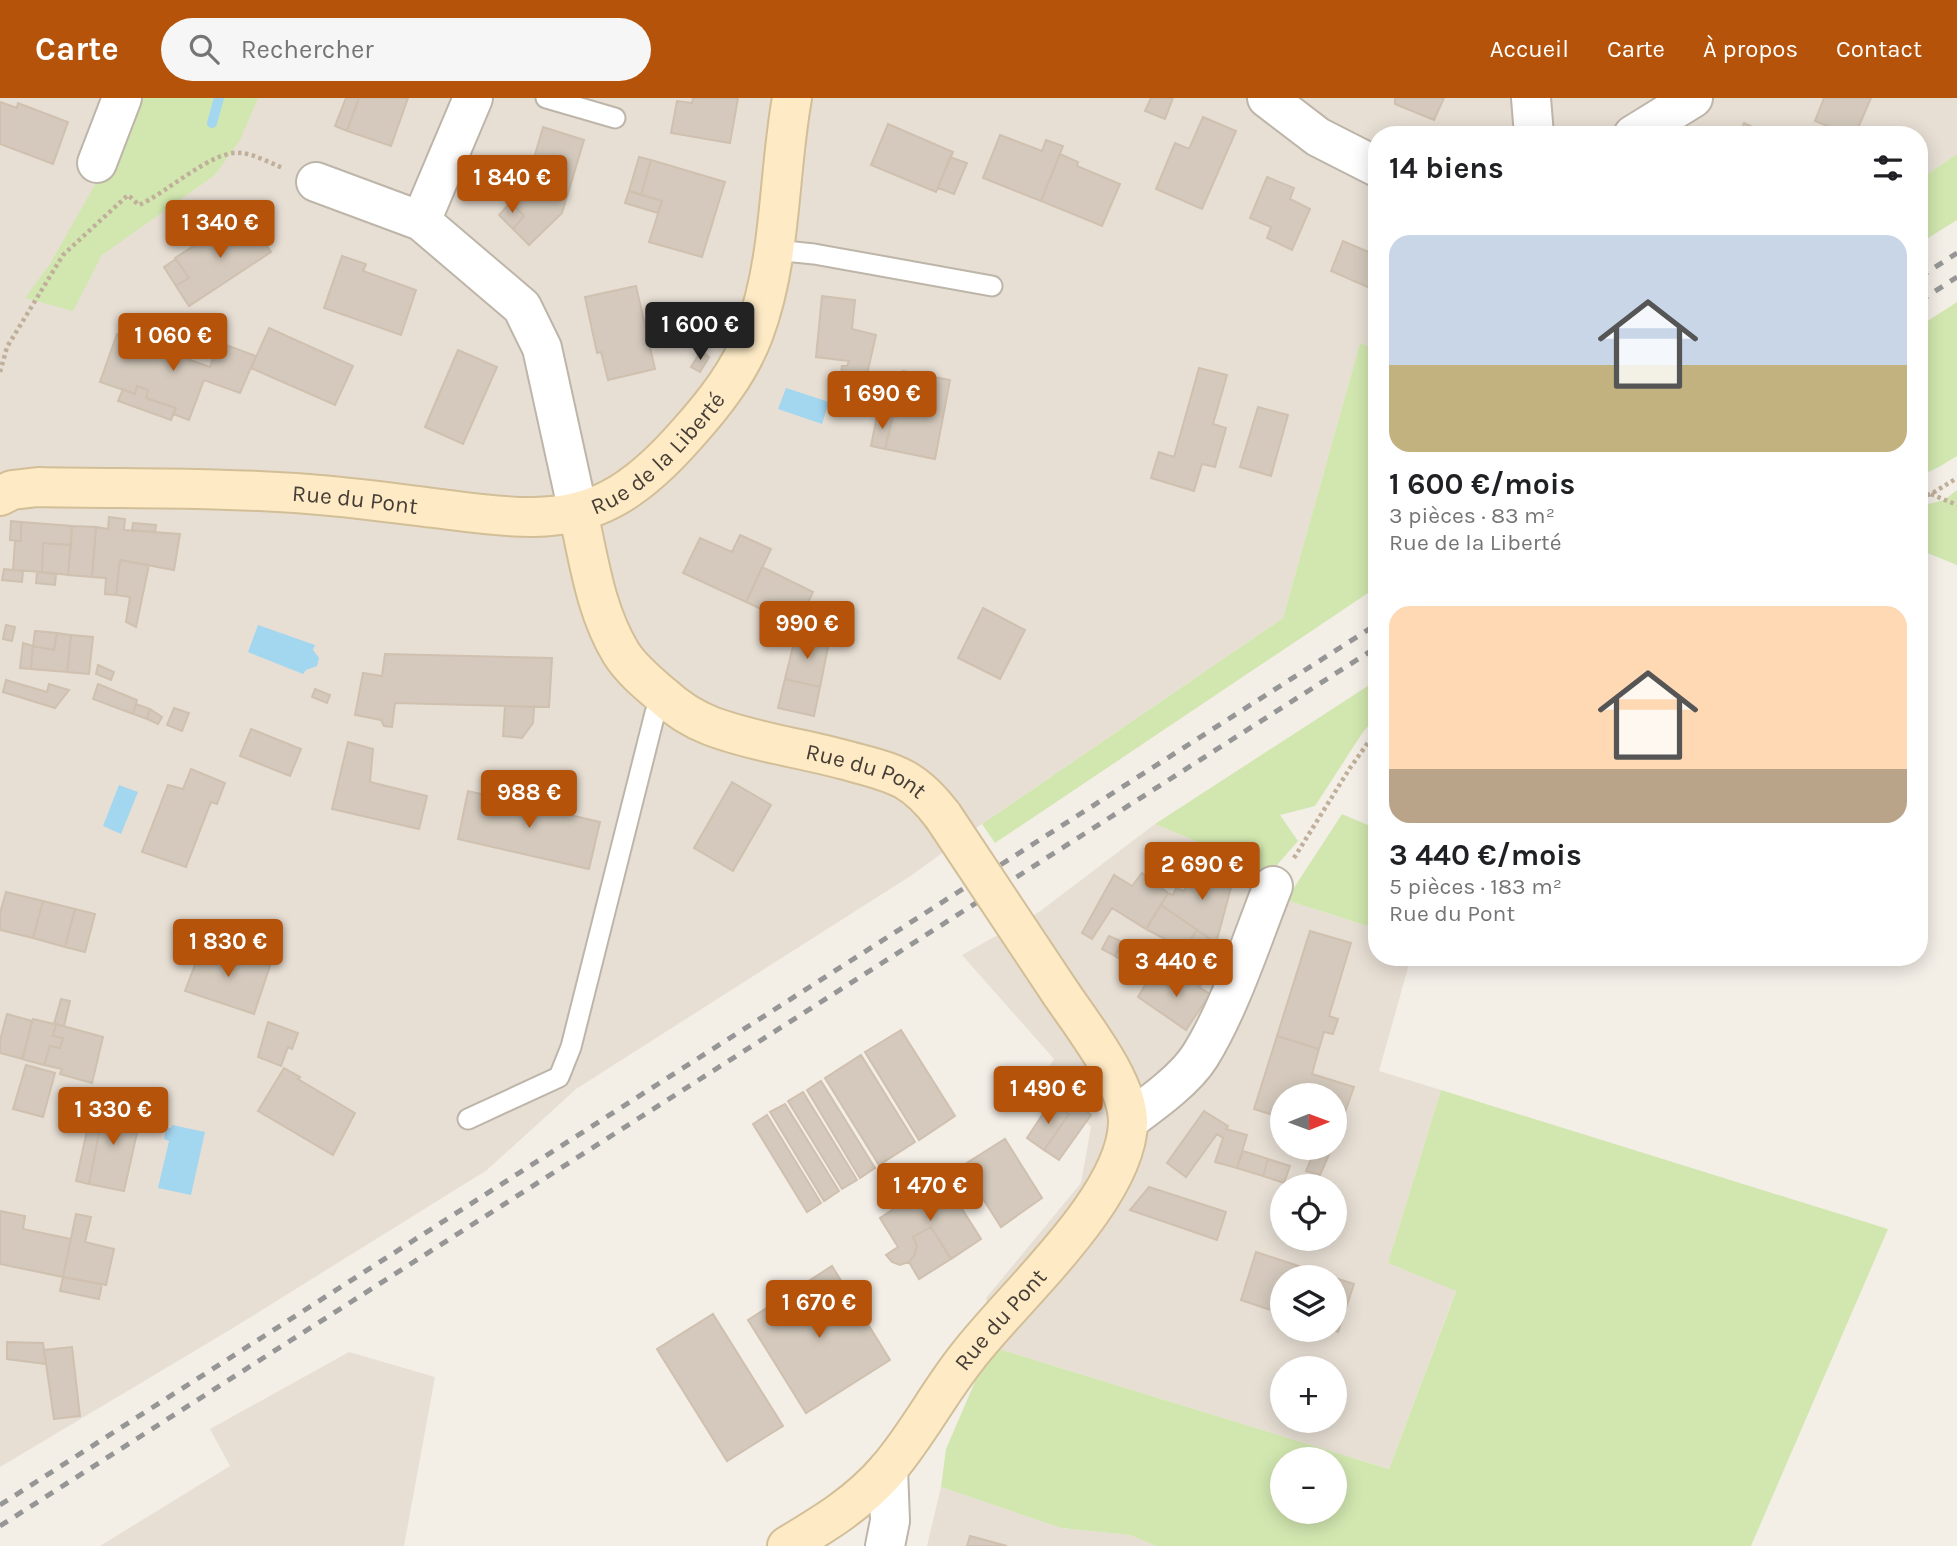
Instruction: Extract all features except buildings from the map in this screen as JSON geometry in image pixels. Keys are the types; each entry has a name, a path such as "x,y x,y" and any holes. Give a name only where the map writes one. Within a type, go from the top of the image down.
{"street":[{"path":"97,163 122,98"},
{"path":"421,221 473,98"},
{"name":"Rue de la Liberté","path":"578,512 611,499 640,480 677,446 712,406 735,370 753,334 775,250 792,98"},
{"path":"1267,98 1318,137 1368,162"},
{"path":"1531,98 1533,126"},
{"path":"1648,126 1693,98"},
{"path":"316,182 421,221 522,307 542,348 578,512"},
{"name":"Rue du Pont","path":"0,496 12,490 38,487 282,492 506,517 578,512 592,578 605,621 622,655 649,685 676,708 709,725 748,738 864,765 912,782 927,795 943,816 1114,1074 1125,1099 1128,1121 1126,1143 1118,1165 1085,1220 967,1356 888,1469 842,1513 787,1546"},
{"path":"1128,1121 1161,1097 1199,1058 1221,1014 1273,886"},
{"path":"885,1546 890,1521 888,1469"}],"lane":[{"path":"546,98 615,118"},
{"path":"775,250 814,254 992,286"},
{"path":"468,1119 559,1077 572,1047 655,713 664,697"}],"path":[{"path":"0,372 8,347 63,255 128,194 139,205 156,198 213,158 240,152 316,182"},
{"path":"1928,495 1957,478"},
{"path":"1931,494 1957,505"},
{"path":"1273,886 1302,847 1368,743"}],"shaded area":[{"path":"0,98 1957,98 1957,154 1928,174 1928,126 1368,126 1368,346 1360,343 1283,618 912,875 576,1089 487,1170 233,1328 0,1467"},
{"path":"1155,824 1264,870 1286,900 1368,926 1368,966 1408,966 1379,1071 1441,1090 1388,1263 1456,1290 1389,1469 1347,1456 1347,1447 1318,1447 1272,1433 1347,1433 1347,1356 1270,1356 1270,1432 999,1349 986,1298 1081,1183 1091,1127 1041,1079 1054,1059 962,955 1039,912"},
{"path":"349,1352 435,1377 404,1546 100,1546 230,1466 210,1429"},
{"path":"941,1487 1061,1528 1130,1535 1156,1546 927,1546"}],"green space":[{"path":"144,98 258,98 240,140 215,175 102,255 73,311 25,298 50,264"},
{"path":"1957,154 1957,220 1928,238 1928,174"},
{"path":"1957,302 1957,456 1928,472 1928,321"},
{"path":"1360,343 1368,346 1368,593 995,843 982,824 1283,618"},
{"path":"1957,490 1957,565 1928,553 1928,504 1944,500"},
{"path":"1368,686 1368,726 1315,806 1280,815 1298,841 1277,865 1264,870 1155,824"},
{"path":"1342,814 1368,825 1368,926 1286,900"},
{"path":"1441,1090 1888,1229 1751,1546 1156,1546 1130,1535 1061,1528 941,1487 946,1449 977,1377 999,1349 1318,1447 1270,1447 1270,1524 1347,1524 1347,1456 1389,1469 1456,1291 1388,1263"}],"water":[{"path":"786,388 829,402 822,424 778,409"},
{"path":"258,625 315,645 313,650 319,658 317,666 303,674 248,652"},
{"path":"119,785 138,792 121,834 103,826"},
{"path":"172,1125 205,1132 191,1195 158,1188 169,1141 164,1139 166,1127 171,1128"}],"waterway":[{"path":"212,123 219,98"}],"railway":[{"path":"1928,272 1957,253"},
{"path":"1928,296 1957,277"},
{"path":"0,1505 1368,630"},
{"path":"0,1526 1368,653"}]}
